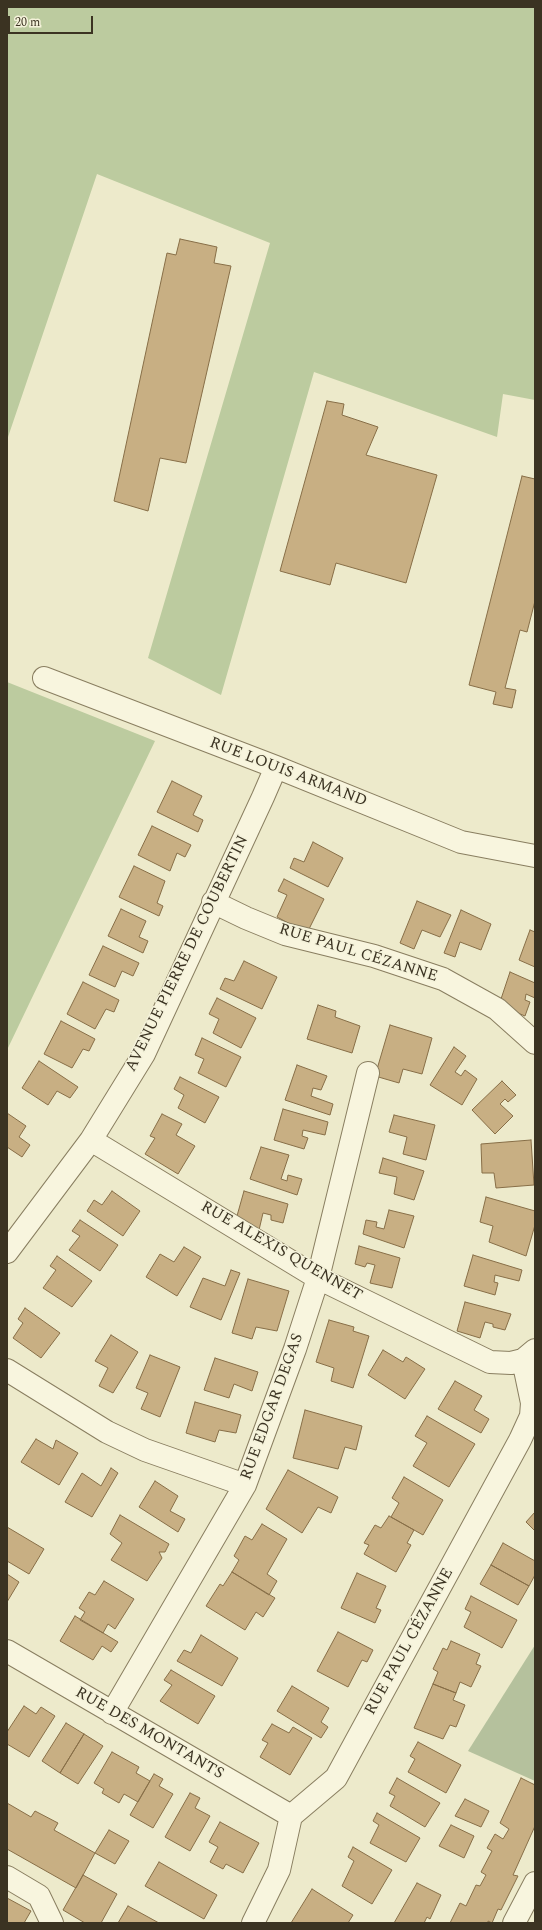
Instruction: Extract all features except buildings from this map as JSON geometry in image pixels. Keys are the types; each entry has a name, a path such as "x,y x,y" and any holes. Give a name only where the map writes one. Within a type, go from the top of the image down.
{"street":[{"name":"RUE LOUIS ARMAND","path":"44,678 276,767 461,842 535,856"},
{"name":"AVENUE PIERRE DE COUBERTIN","path":"7,1252 91,1140 144,1054 276,767"},
{"name":"RUE PAUL CÉZANNE","path":"213,902 246,918 285,934 374,956 443,979 497,1009 535,1043"},
{"name":"RUE EDGAR DEGAS","path":"112,1713 245,1485 295,1349 318,1278 368,1073"},
{"name":"RUE ALEXIS QUENNET","path":"91,1140 318,1278 490,1362 511,1363 529,1355"},
{"name":"RUE PAUL CÉZANNE","path":"291,1816 336,1778 533,1418 529,1355"},
{"path":"7,1370 107,1432 145,1450 245,1485"},
{"name":"RUE DES MONTANTS","path":"7,1651 291,1816"},
{"path":"253,1923 279,1870 291,1816"},
{"path":"7,1877 39,1896 52,1923"},
{"path":"514,1923 535,1883"}],"green space":[{"path":"7,7 535,7 535,400 503,394 497,437 314,372 221,695 148,658 270,243 97,174 7,440"},
{"path":"7,682 155,741 7,1050"},
{"path":"535,1645 535,1781 468,1751"}]}
